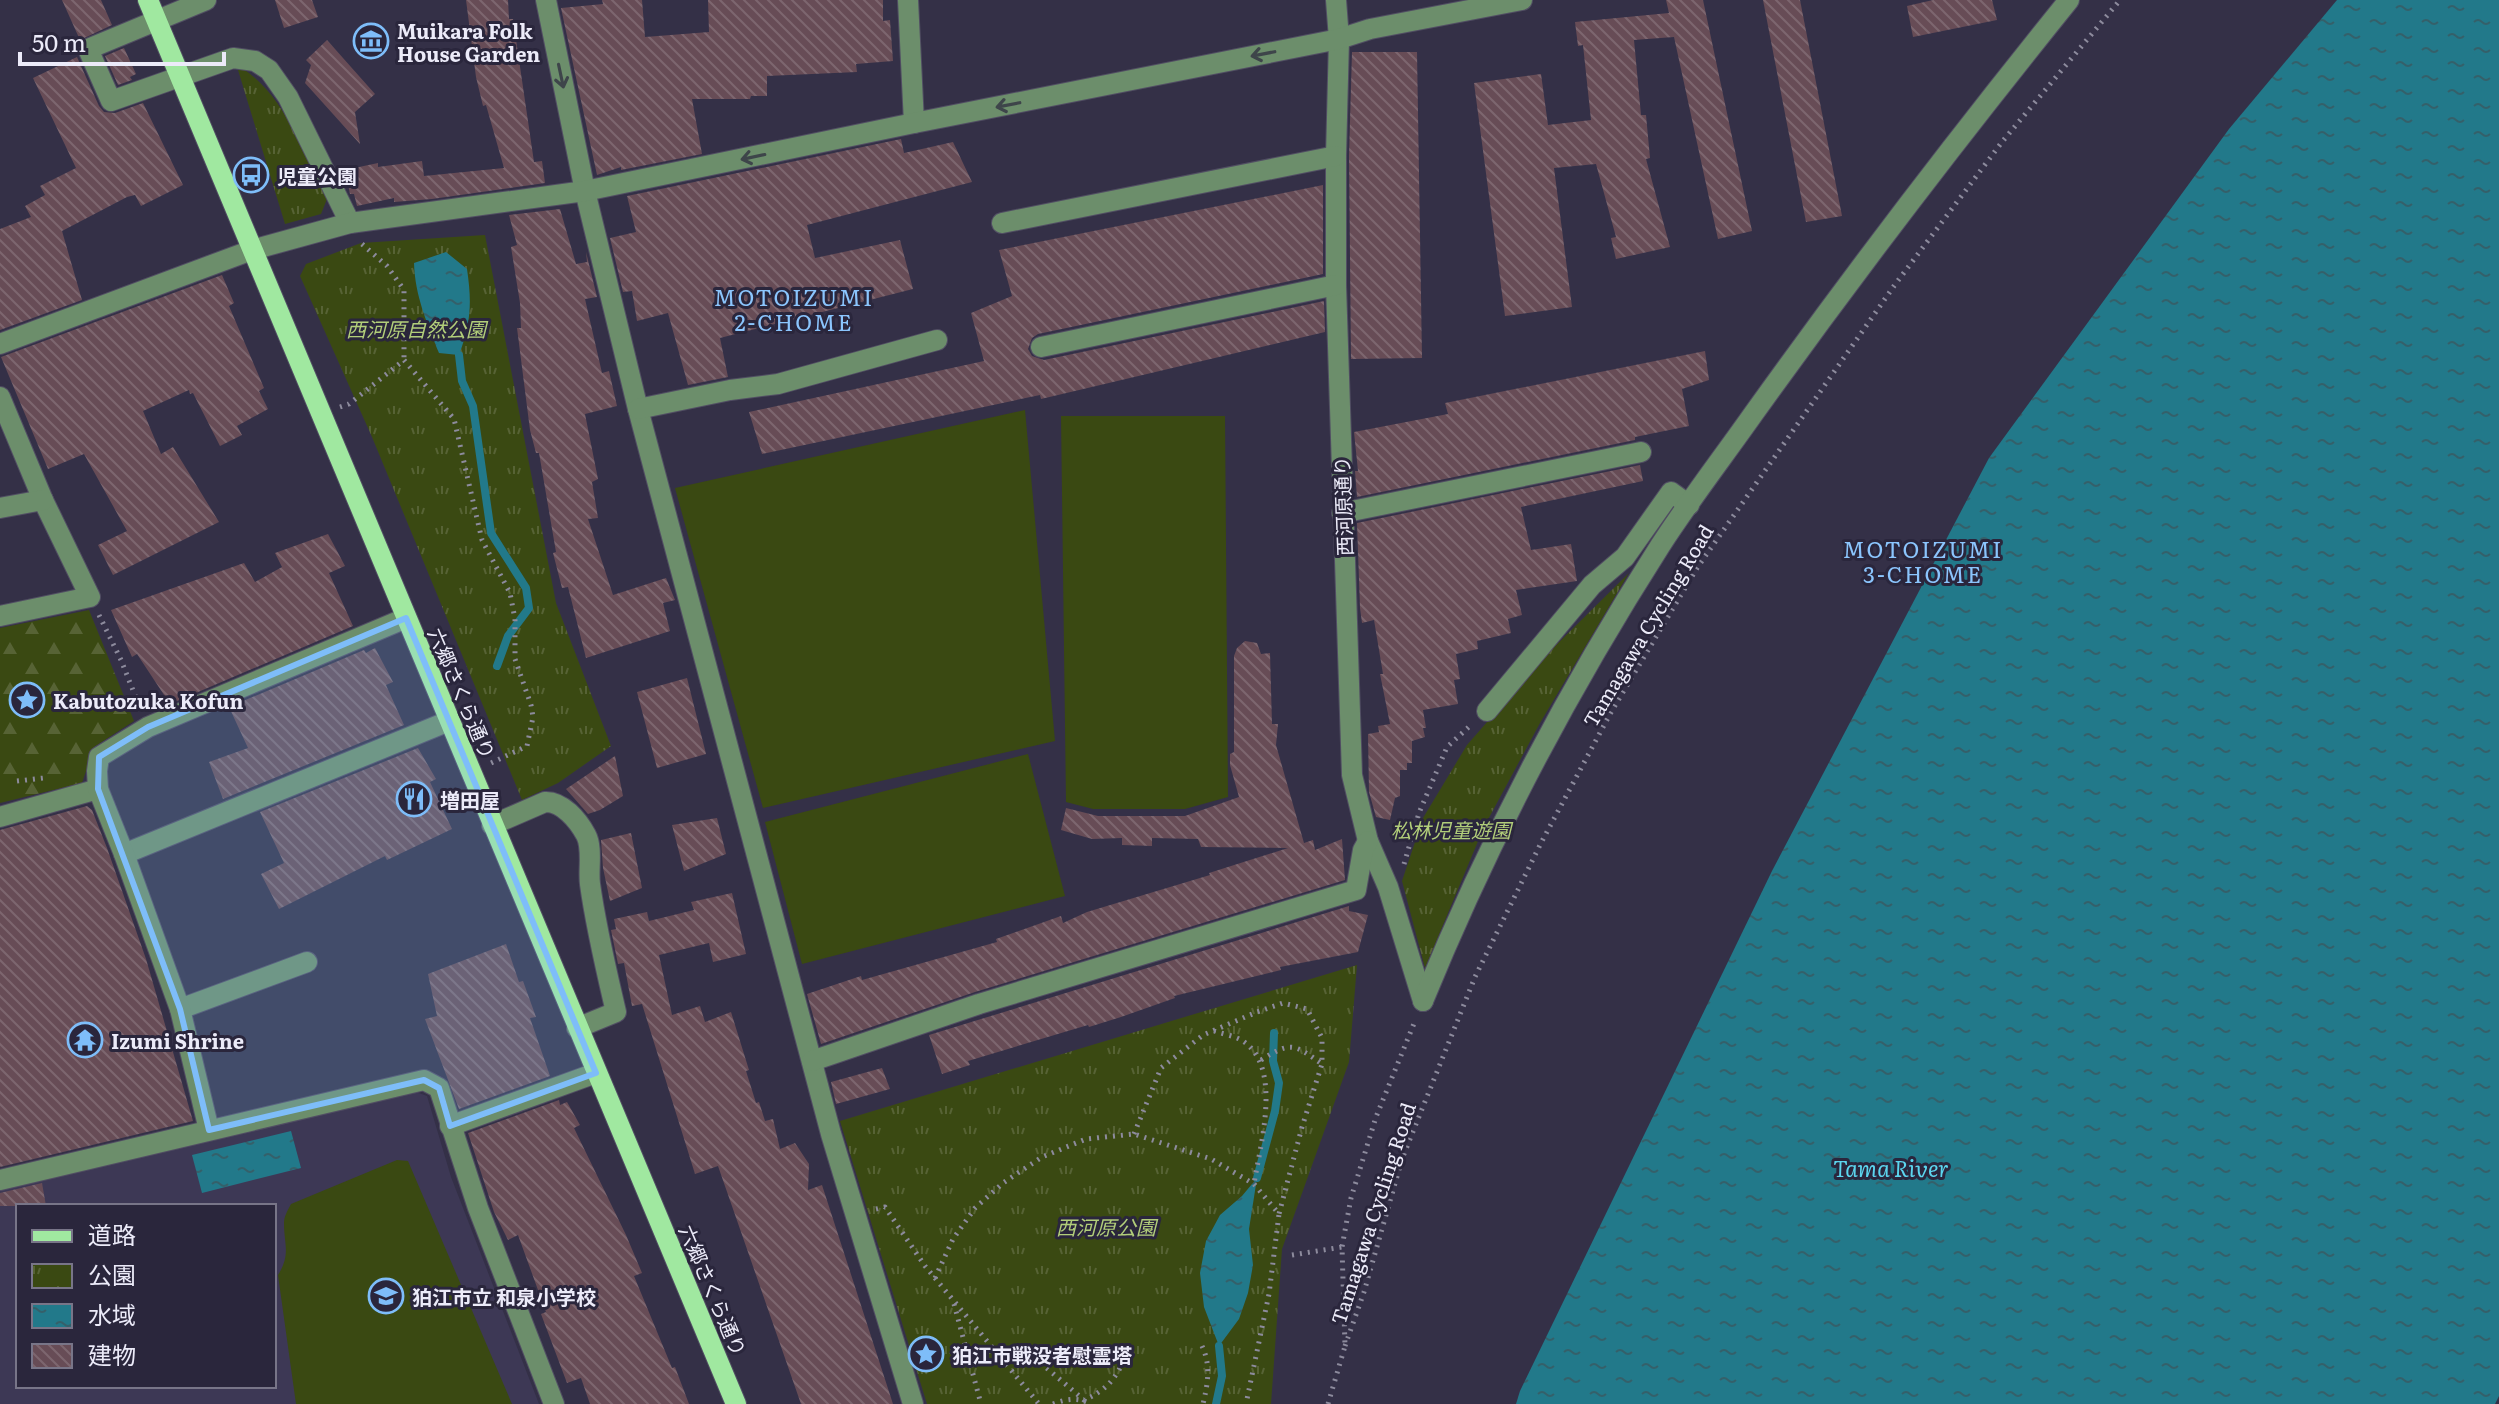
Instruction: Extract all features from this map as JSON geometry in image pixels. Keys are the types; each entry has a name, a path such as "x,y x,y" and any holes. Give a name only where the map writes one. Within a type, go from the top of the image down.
{"main road":[{"name":"六郷さくら通り","path":"148,0 736,1404"}],"street":[{"path":"206,0 88,49 111,101 233,58 255,61 269,70 288,97 350,223"},
{"path":"546,0 585,191 638,409 812,1061 913,1404"},
{"path":"908,0 914,123"},
{"name":"西河原通り","path":"1336,0 1339,39 1336,285 1352,775 1368,841 1388,887 1423,1001"},
{"path":"0,344 252,250 350,223 585,191 1522,0"},
{"path":"1423,1001 1455,922 1548,739 1661,544 1924,184 2069,0"},
{"path":"1002,223 1336,156"},
{"path":"1041,347 1336,285"},
{"path":"638,409 730,390 778,384 937,340"},
{"path":"0,397 43,500 90,597 0,616"},
{"path":"1342,513 1641,452"},
{"path":"1487,711 1592,585 1625,557 1671,492 1689,505"},
{"path":"0,508 43,500"},
{"path":"209,1130 180,1009 98,789 99,757 148,727 406,618"},
{"path":"124,854 449,721"},
{"path":"0,817 98,789"},
{"path":"492,825 554,801 566,809 588,837 589,879 599,943 616,1012 577,1028"},
{"path":"812,1061 979,1004 1356,890 1363,850 1368,841"},
{"path":"180,1009 307,962"},
{"path":"450,1126 596,1073"},
{"path":"0,1180 424,1080 439,1088 478,1208 554,1404"}],"path":[{"name":"Tamagawa Cycling Road","path":"1328,1404 1402,1159 1475,977 1541,843 1610,714 1697,568 1858,337 2002,142 2120,0"},
{"path":"350,223 361,243 387,266 404,290 404,360 454,419 482,540 510,593 515,619 515,659 533,717 527,746 470,771"},
{"path":"321,415 349,404 404,360"},
{"path":"90,597 121,660 148,727"},
{"path":"1401,874 1419,813 1447,747 1487,711"},
{"path":"1345,1346 1342,1247 1351,1198 1376,1117 1423,1001"},
{"path":"1134,1134 1161,1068 1203,1035 1283,1003 1307,1009 1322,1038 1322,1064 1279,1214 1269,1294 1246,1404"},
{"path":"1214,1031 1243,1041 1261,1060 1268,1097 1254,1184"},
{"path":"1261,1060 1281,1047 1300,1048 1322,1064"},
{"path":"935,1278 953,1239 975,1208 1003,1183 1042,1157 1086,1139 1134,1134 1211,1159 1254,1184 1279,1214"},
{"path":"855,1212 885,1207 935,1278 1039,1404"},
{"path":"1292,1255 1342,1247"},
{"path":"952,1299 981,1404"},
{"path":"1202,1346 1208,1359 1208,1381 1203,1404"},
{"path":"994,1350 1036,1359 1091,1404"},
{"path":"1053,1404 1068,1399 1084,1400 1102,1391 1116,1377 1122,1364"}],"highlighted area":[{"path":"406,618 596,1073 450,1126 439,1088 424,1080 209,1130 180,1009 98,789 99,757 148,727"}],"shaded area":[{"name":"狛江市立 和泉小学校","path":"416,1092 427,1096 451,1177 539,1404 0,1404 0,1189"}],"green space":[{"path":"242,68 270,94 292,128 327,199 321,214 285,224 238,70"},
{"name":"西河原自然公園","path":"485,235 556,603 611,746 558,783 522,800 372,437 300,276 306,264 361,243"},
{"path":"1025,410 1055,741 763,808 675,488"},
{"path":"1061,416 1225,416 1228,797 1185,809 1093,809 1066,802"},
{"name":"松林児童遊園","path":"1629,573 1540,723 1484,827 1425,968 1402,881 1423,818 1467,745 1543,658"},
{"path":"89,610 134,721 94,747 82,783 0,803 0,628"},
{"path":"1028,754 1065,896 802,964 765,822"},
{"name":"西河原公園","path":"1357,965 1349,1062 1282,1249 1271,1404 927,1404 840,1121"},
{"path":"397,1160 408,1161 512,1404 296,1404 278,1275 286,1255 286,1213 291,1204"}],"water":[{"name":"Tama River","path":"2337,0 2499,0 2499,1396 2495,1404 1516,1404 1772,871 1989,458 2229,129"},
{"path":"446,252 467,269 469,281 468,322 459,355 439,353 422,309 415,275 414,263"},
{"path":"291,1131 301,1168 202,1193 192,1155"},
{"path":"1257,1178 1249,1229 1253,1265 1248,1293 1239,1319 1219,1346 1204,1307 1200,1273 1206,1241 1220,1215"}],"building":[{"path":"62,0 101,0 112,25 80,40"},
{"path":"275,0 312,0 318,17 284,28"},
{"path":"466,0 508,0 534,162 542,161 545,183 432,199 394,202 394,198 357,206 354,194 350,194 345,170 378,163 378,167 422,161 424,176 504,168 476,77"},
{"path":"602,0 642,0 645,37 709,32 708,0 883,0 883,21 890,20 893,61 856,64 857,72 767,76 767,96 692,99 702,154 621,170 621,167 597,175 561,8 603,4"},
{"path":"1666,0 1703,0 1752,231 1718,239 1674,37 1634,40 1641,115 1646,115 1650,158 1646,159 1670,247 1616,259 1611,238 1616,237 1596,164 1554,168 1572,307 1505,316 1474,83 1541,74 1548,125 1591,120 1583,45 1578,46 1575,22 1669,13"},
{"path":"1763,0 1800,0 1842,216 1806,222"},
{"path":"1933,0 1992,0 1997,20 1913,37 1907,6"},
{"path":"327,40 375,94 355,112 360,144 305,83 311,65 306,60"},
{"path":"124,48 136,74 130,77 132,80 118,85 105,56"},
{"path":"1352,52 1417,52 1422,358 1351,359 1349,156"},
{"path":"77,57 104,112 115,113 143,103 183,185 141,206 135,195 127,197 62,231 82,300 0,330 0,229 31,217 25,206 45,195 40,186 76,168 33,78"},
{"path":"901,139 904,153 953,142 972,182 807,225 815,258 900,240 913,289 720,338 728,377 688,385 668,313 637,321 632,291 623,292 610,238 636,232 627,196"},
{"path":"1323,185 1323,274 1038,334 1032,338 1028,349 1032,356 1044,360 1324,301 1325,332 1041,399 1040,395 762,454 749,412 984,361 971,313 1012,296 999,250"},
{"path":"560,209 576,264 587,262 586,252 597,297 585,299 602,373 609,371 617,406 585,414 598,479 592,482 598,518 588,519 613,595 666,578 675,600 663,603 670,631 586,658 568,587 562,588 553,553 556,552 539,453 536,453 530,430 517,328 521,328 520,303 511,247 517,245 509,215"},
{"path":"222,275 234,303 229,306 264,388 259,391 268,409 237,426 242,435 220,446 189,390 143,411 161,454 173,447 219,522 113,575 98,545 127,531 84,454 48,469 1,357"},
{"path":"1705,351 1709,380 1682,389 1689,426 1357,497 1354,432 1448,414 1445,403"},
{"path":"1640,465 1643,481 1521,507 1531,550 1571,544 1577,581 1516,590 1522,615 1508,619 1511,633 1477,641 1478,649 1456,654 1460,679 1454,680 1458,704 1423,710 1425,737 1412,741 1412,763 1407,763 1407,770 1400,770 1400,796 1395,798 1390,820 1376,817 1369,792 1368,734 1379,732 1378,726 1390,724 1374,620 1362,623 1357,523"},
{"path":"328,534 345,566 329,573 353,626 170,704 137,654 132,657 111,610 244,563 255,582 282,567 275,553"},
{"path":"1245,641 1257,643 1261,654 1270,653 1272,724 1278,724 1276,745 1304,843 1313,840 1315,850 1342,839 1345,880 975,992 821,1044 807,994 861,976 862,980 997,942 996,939 1061,916 1063,923 1087,912 1288,848 1201,847 1198,839 1152,838 1152,846 1122,845 1122,838 1092,839 1061,830 1066,808 1098,816 1185,816 1239,797 1230,754 1234,752 1234,656"},
{"path":"375,648 393,682 386,685 404,725 223,799 209,762 248,748 229,707"},
{"path":"687,678 706,754 657,768 637,692"},
{"path":"418,748 436,779 430,782 452,829 387,860 385,856 279,909 261,874 284,863 260,812"},
{"path":"615,756 623,796 588,814 566,789"},
{"name":"Izumi Shrine","path":"87,806 92,810 107,848 146,959 193,1121 0,1167 0,830"},
{"path":"717,818 726,854 684,871 672,825"},
{"path":"631,833 642,888 610,901 601,840"},
{"path":"732,893 746,954 713,962 709,943 659,955 672,1015 700,1006 705,1022 731,1012 749,1070 746,1071 765,1121 773,1119 780,1149 795,1143 809,1164 808,1190 822,1185 893,1404 801,1404 718,1166 695,1174 642,1004 632,1006 624,963 618,964 611,930 616,929 614,919 647,912 649,921 694,910 691,902"},
{"path":"1349,906 1349,911 1368,915 1358,952 1280,967 1281,970 1174,996 1121,1017 968,1061 970,1065 942,1074 929,1035"},
{"path":"506,944 519,982 523,981 536,1017 530,1018 550,1076 459,1109 425,1019 437,1016 428,974"},
{"path":"882,1068 890,1089 836,1104 831,1082"},
{"path":"559,1100 560,1105 567,1102 580,1125 574,1128 642,1273 634,1276 689,1404 590,1404 581,1378 567,1383 541,1314 546,1312 518,1235 508,1240 494,1212 468,1133"},
{"path":"42,1183 46,1204 0,1206 0,1193"}],"waterway":[{"path":"459,355 462,381 473,406 491,533 526,588 529,608 508,636 497,666"},
{"path":"1257,1178 1275,1111 1279,1083 1273,1061 1274,1033"},
{"path":"1216,1404 1222,1376 1219,1346"}],"place":[{"name":"Muikara Folk House Garden","path":"371,41"},
{"name":"児童公園","path":"251,175"},
{"name":"Kabutozuka Kofun","path":"27,700"},
{"name":"増田屋","path":"414,799"},
{"name":"Izumi Shrine","path":"85,1040"},
{"name":"狛江市立 和泉小学校","path":"386,1296"},
{"name":"狛江市戦没者慰霊塔","path":"926,1354"}],"district":[{"name":"MOTOIZUMI 2-CHOME","path":"794,308"},
{"name":"MOTOIZUMI 3-CHOME","path":"1923,560"}]}
